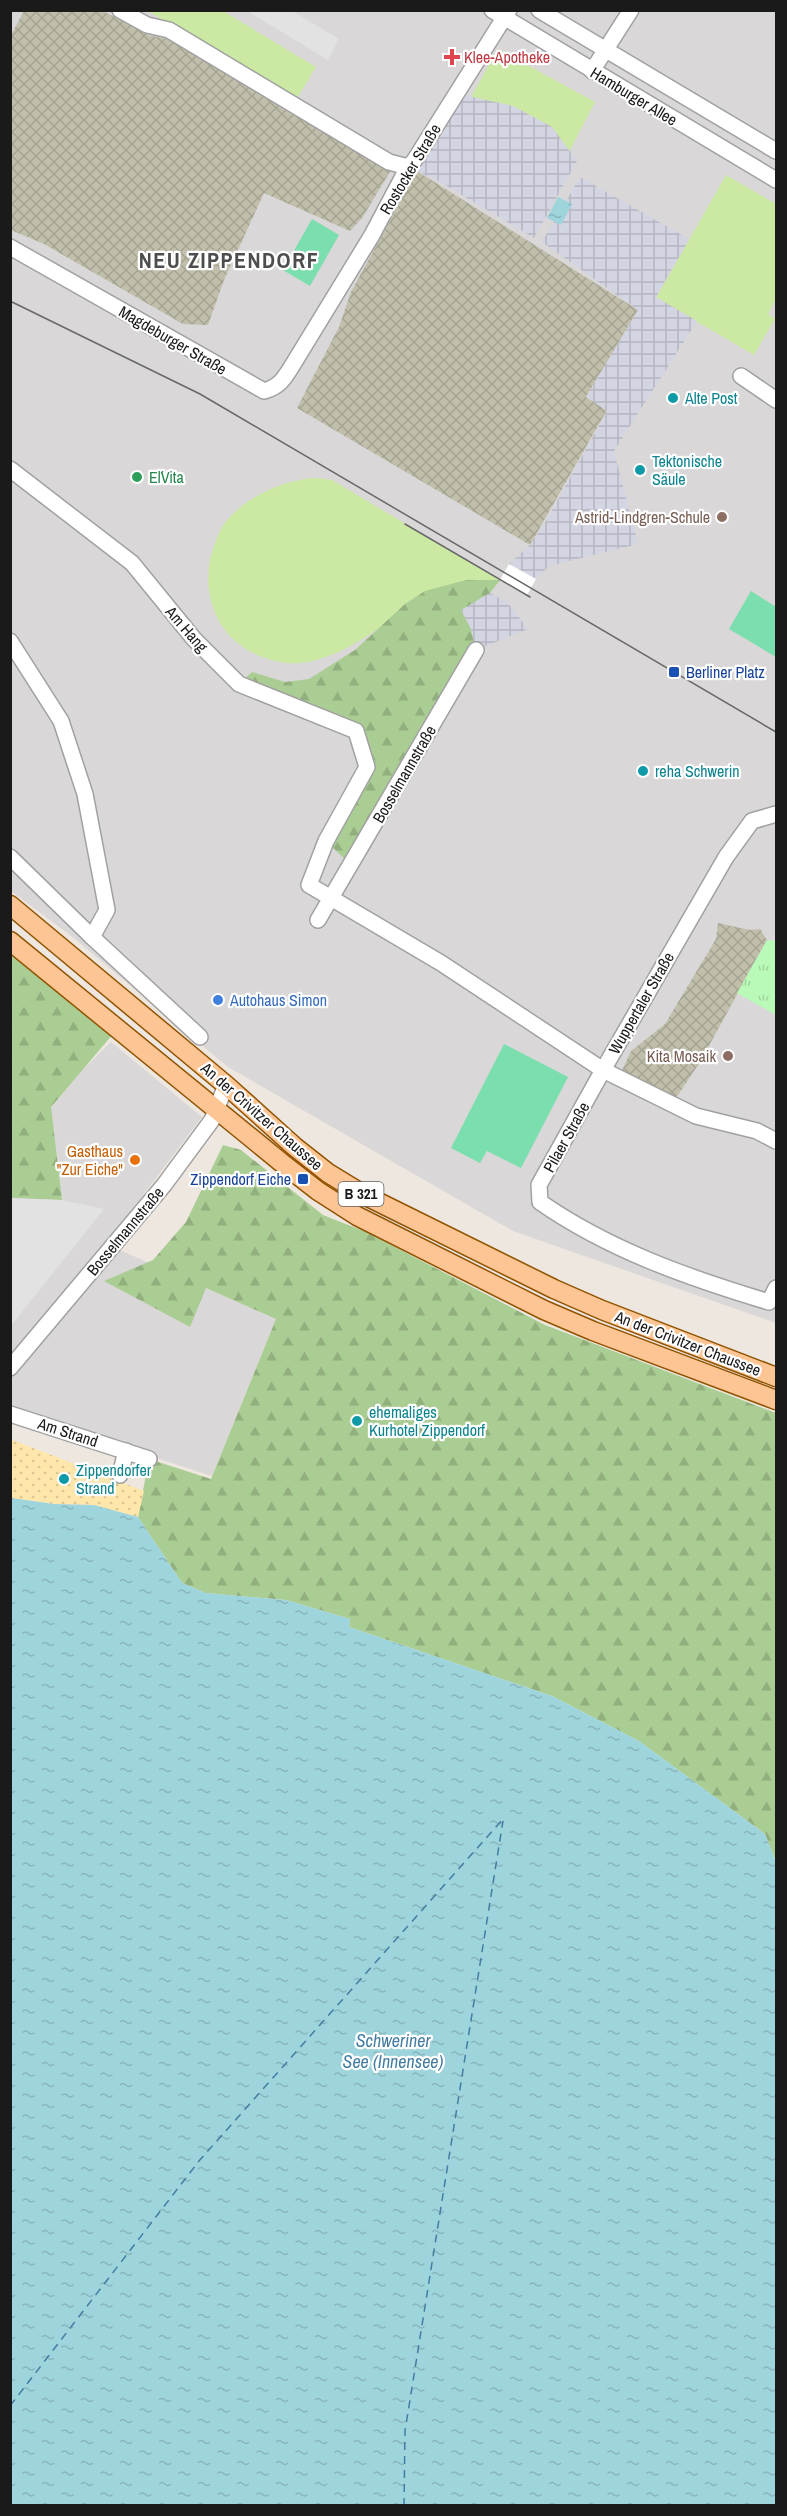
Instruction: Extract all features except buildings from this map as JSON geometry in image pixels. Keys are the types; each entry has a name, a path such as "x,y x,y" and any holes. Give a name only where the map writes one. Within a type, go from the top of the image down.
{"main road":[{"name":"An der Crivitzer Chaussee","path":"10,905 226,1085 311,1160 364,1195 554,1289 602,1310 777,1377"},
{"name":"An der Crivitzer Chaussee","path":"10,941 318,1191 357,1216 573,1322 777,1400"}],"street":[{"path":"120,10 147,25 169,30 389,162 408,167"},
{"name":"Hamburger Allee","path":"539,10 777,152"},
{"path":"592,71 631,10"},
{"name":"Rostocker Straße","path":"313,329 372,235 408,167 414,161 502,13"},
{"name":"Hamburger Allee","path":"502,13 592,71 777,180"},
{"name":"Magdeburger Straße","path":"10,247 264,392 274,388 283,380 313,329"},
{"path":"741,376 777,400"},
{"name":"Am Hang","path":"10,469 132,563 194,639 239,684 356,731 368,767 326,841 309,885 331,898"},
{"path":"10,641 61,721 85,794 107,910 92,938"},
{"name":"Bosselmannstraße","path":"318,920 476,650"},
{"name":"Wuppertaler Straße","path":"331,898 441,963 603,1070 726,857 752,822 777,814"},
{"path":"10,857 92,938 200,1037"},
{"path":"603,1070 696,1116 757,1131 777,1141"},
{"name":"Pilaer Straße","path":"603,1070 539,1185 540,1202 569,1222 652,1263 769,1302 777,1288"},
{"name":"Bosselmannstraße","path":"10,1368 165,1185 212,1120 226,1085"},
{"name":"Am Strand","path":"10,1414 149,1459"},
{"path":"120,1475 126,1451"}],"shaded area":[{"path":"10,11 776,11 776,1323 513,1231 228,1067 70,935 11,891"},
{"path":"24,11 103,11 148,35 167,39 295,116 391,170 362,218 350,231 264,193 224,280 208,325 183,324 44,244 11,230 11,35"},
{"path":"247,11 292,11 339,39 328,60"},
{"path":"462,91 472,97 513,106 552,127 577,161 534,238 440,182 417,171"},
{"path":"417,171 638,310 586,397 607,410 530,545 297,408 339,327 351,292"},
{"path":"580,177 689,239 656,297 697,321 614,451 638,544 549,566 536,579 509,564 530,545 546,521 607,411 586,397 638,310 542,242"},
{"path":"490,593 507,602 528,629 476,650 471,629 461,610"},
{"path":"718,923 750,930 760,929 767,940 700,1062 672,1104 618,1079 631,1051 665,1024 716,939"},
{"path":"111,1042 202,1117 106,1244 276,1319 212,1476 11,1411 11,1139"},
{"path":"11,1198 62,1200 104,1209 11,1326"}],"green space":[{"path":"148,11 223,11 316,67 296,100"},
{"path":"498,49 595,102 569,152 552,127 513,106 471,97"},
{"path":"726,175 776,204 776,299 768,314 775,319 754,355 656,298"},
{"path":"312,219 339,235 310,286 283,270"},
{"path":"317,478 332,480 500,580 463,582 427,592 405,605 363,639 336,653 308,662 281,662 247,649 233,639 223,627 210,596 208,579 210,560 217,538 228,519 257,496 293,481"},
{"path":"466,580 500,580 490,593 462,610 471,629 476,650 351,865 326,841 367,767 356,731 239,684 252,672 285,682 309,679 355,650 405,604 425,591"},
{"path":"751,591 776,607 776,657 729,629"},
{"path":"767,940 776,941 776,1015 737,993"},
{"path":"10,955 113,1034 51,1107 62,1200 11,1198"},
{"path":"504,1044 568,1077 521,1168 487,1151 480,1163 451,1148"},
{"path":"223,1145 241,1150 323,1215 366,1232 545,1325 776,1413 776,1862 765,1834 639,1741 552,1696 349,1627 350,1619 286,1600 206,1593 182,1583 138,1517 149,1459 211,1479 276,1319 206,1288 190,1327 104,1281 153,1260 186,1222"}],"sand":[{"name":"Zippendorfer Strand","path":"10,1439 144,1491 138,1517 94,1505 54,1504 11,1498"}],"water":[{"path":"558,197 572,204 561,225 547,218"},
{"name":"Schweriner See (Innensee)","path":"11,1498 54,1504 94,1505 138,1517 182,1583 206,1593 286,1600 350,1619 349,1627 552,1696 639,1741 765,1834 776,1862 776,2505 11,2505"}],"pier":[{"path":"509,564 536,579 527,595 500,580"}],"ferry route":[{"path":"10,2406 199,2161 503,1819"},
{"path":"404,2506 405,2431 503,1821"}],"tram line":[{"path":"10,301 200,394 776,732"},
{"path":"405,524 530,597"}],"place":[{"name":"Klee-Apotheke","path":"452,57"},
{"name":"Alte Post","path":"673,398"},
{"name":"Tektonische Säule","path":"640,470"},
{"name":"El´Vita","path":"137,477"},
{"name":"Astrid-Lindgren-Schule","path":"722,517"},
{"name":"Berliner Platz","path":"674,672"},
{"name":"reha Schwerin","path":"643,771"},
{"name":"Autohaus Simon","path":"218,1000"},
{"name":"Kita Mosaik","path":"728,1056"},
{"name":"Gasthaus \"Zur Eiche\"","path":"135,1160"},
{"name":"Zippendorf Eiche","path":"303,1179"},
{"name":"ehemaliges Kurhotel Zippendorf","path":"357,1421"},
{"name":"Zippendorfer Strand","path":"64,1479"}],"district":[{"name":"NEU ZIPPENDORF","path":"229,260"}]}
